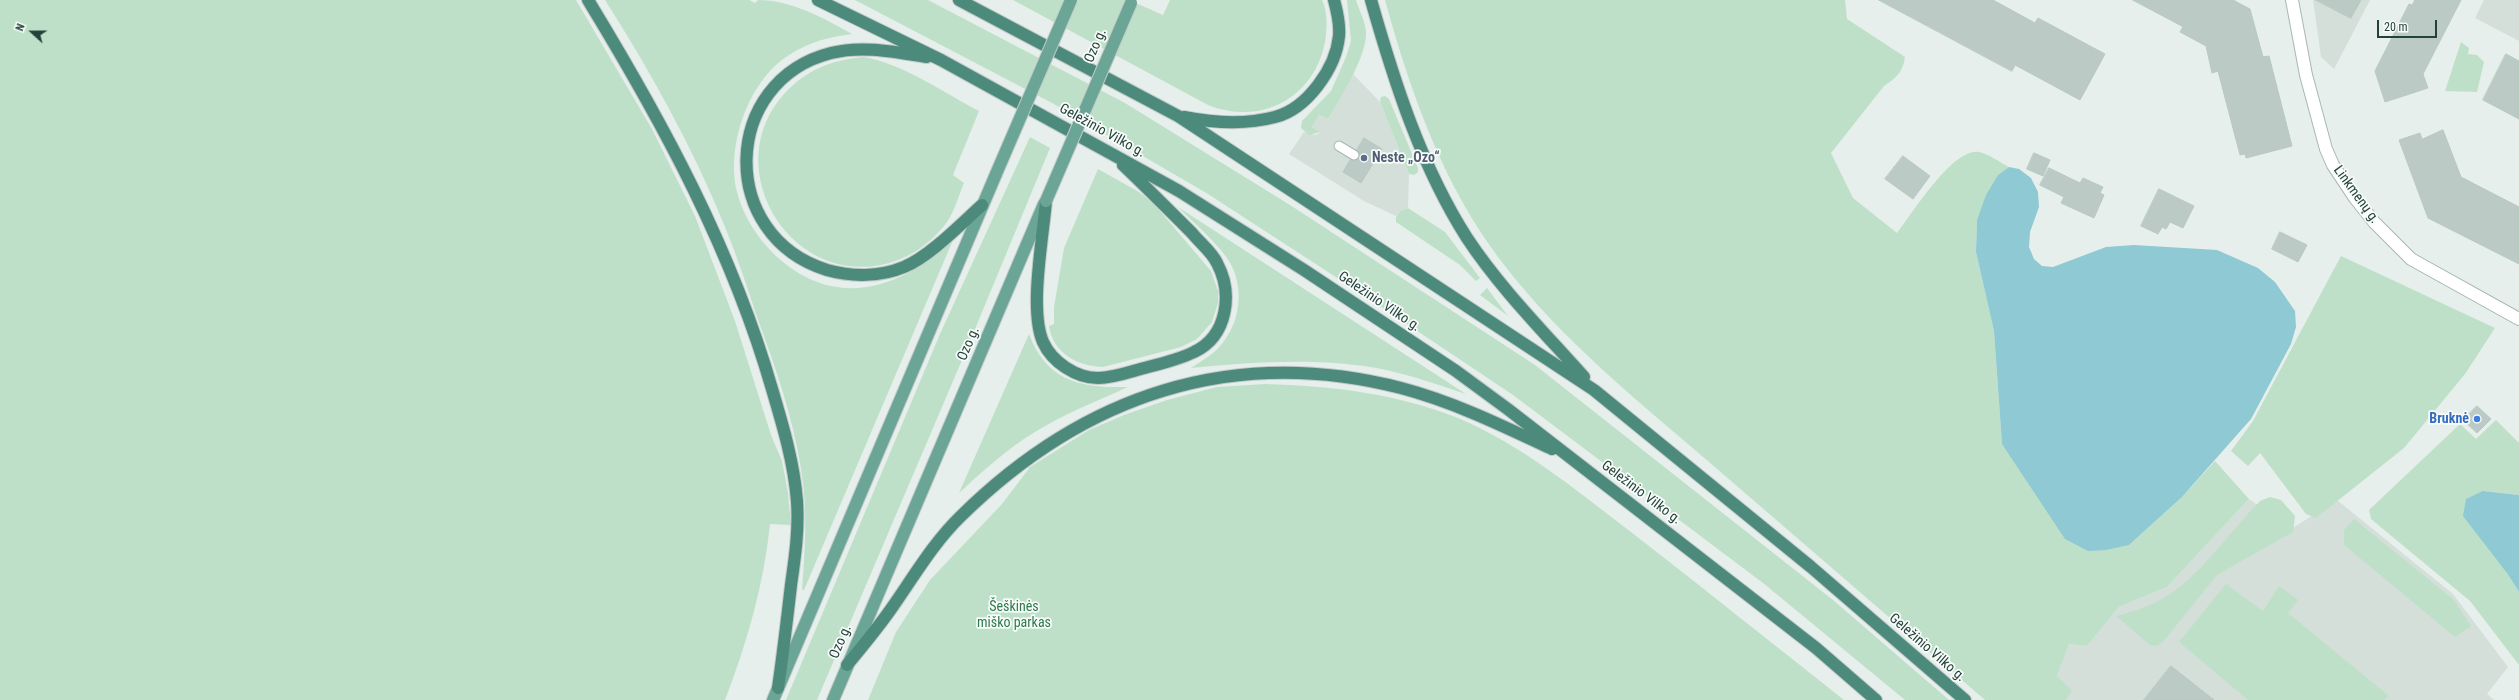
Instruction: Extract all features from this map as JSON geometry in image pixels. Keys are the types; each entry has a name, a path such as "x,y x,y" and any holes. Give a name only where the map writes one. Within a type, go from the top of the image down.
{"highway":[{"path":"588,0 645,94 709,223 752,323 779,414 792,464 797,500 798,533 778,688"},
{"name":"Geležinio Vilko g.","path":"818,0 941,60 1111,153 1179,191 1304,270 1456,371 1816,648 1876,700"},
{"name":"Geležinio Vilko g.","path":"959,0 1178,116 1594,390 1805,562 1966,700"},
{"path":"978,0 993,17"},
{"path":"1178,116 1209,122 1238,122 1276,117 1290,111 1320,82 1332,62 1338,37 1334,0"},
{"path":"1371,0 1400,93 1450,208 1468,239 1494,274 1594,390"},
{"path":"941,60 890,51 859,49 831,53 809,61 787,75 770,93 755,117 747,139 746,164 750,191 758,214 772,236 790,253 812,265 837,272 862,275 883,273 916,261 982,206"},
{"path":"1046,201 1037,306 1038,324 1043,342 1061,365 1081,375 1098,378 1172,360 1203,346 1221,324 1227,304 1225,282 1217,261 1166,206 1111,153"},
{"path":"847,665 890,611 926,558 959,518 991,488 1054,441 1104,412 1162,390 1243,373 1294,373 1356,378 1402,388 1446,402 1491,420 1573,460"}],"main road":[{"path":"773,700 1071,0"},
{"name":"Ozo g.","path":"833,700 1131,1"}],"street":[{"name":"Linkmenų g.","path":"2292,0 2306,75 2326,149 2333,165 2355,198 2374,222 2411,259 2519,319"}],"lane":[{"path":"1339,146 1354,155"}],"shaded area":[{"path":"2313,0 2370,0 2334,69 2321,57"},
{"path":"2484,0 2519,0 2519,41 2475,18"},
{"path":"1353,74 1380,102 1409,174 1408,208 1400,211 1396,216 1364,201 1289,154 1304,132 1315,135 1320,133 1312,127 1319,115 1328,119"},
{"path":"2249,499 2291,529 2337,500 2453,594 2508,667 2487,694 2494,700 2066,700 2071,690 2057,676 2069,644 2087,646 2119,607 2167,587"}],"green space":[{"path":"0,0 576,0 652,129 695,216 735,321 771,435 782,461 788,493 791,525 770,524 764,569 754,613 725,700 0,700"},
{"path":"605,0 749,0 755,3 758,0 770,1 783,3 807,11 852,34 812,43 797,50 775,66 762,81 752,98 738,135 734,174 737,192 743,210 757,235 769,249 798,273 821,283 844,288 867,287 889,281 911,271 933,257 953,240 804,590 802,590 805,499 798,450 777,373 734,249 713,198 685,139 655,83"},
{"path":"855,0 928,0 1125,103 1290,205 1535,365 1833,600 1949,700 1905,700 1763,583 1513,395 1365,296 1208,194 1052,103"},
{"path":"1013,0 1129,0 1163,15 1170,0 1322,0 1326,15 1326,37 1319,62 1309,79 1297,93 1282,103 1265,109 1247,112 1228,111 1208,105"},
{"path":"1347,0 1356,0 1365,25 1366,33 1362,53 1352,77 1328,119 1319,115 1312,127 1320,132 1309,135 1301,128 1302,121 1331,91 1346,57 1351,41"},
{"path":"1385,0 1845,0 1847,19 1905,57 1901,71 1884,86 1831,153 1853,198 1897,233 1934,184 1957,160 1969,153 1979,152 2009,167 1998,175 1977,220 1976,252 1994,331 2002,444 2129,545 2182,497 2215,461 2249,499 2167,587 2119,607 2087,646 2069,644 2057,676 2072,690 2066,700 1985,700 1620,386 1563,332 1511,274 1470,215 1440,157 1426,126 1415,95"},
{"path":"2461,42 2469,48 2468,54 2477,55 2484,62 2477,92 2445,91"},
{"path":"863,57 892,65 979,111 953,175 964,183 953,211 944,226 924,246 899,260 881,265 847,266 817,256 792,238 773,213 761,184 759,154 766,123 784,94 792,86 810,73 820,68 851,58"},
{"path":"1385,96 1389,99 1418,168 1418,172 1414,175 1409,174 1380,102 1381,97"},
{"path":"1030,137 1050,148 968,346 817,700 786,700 940,334"},
{"path":"1098,169 1139,192 1154,204 1211,271 1218,291 1218,303 1212,322 1197,339 1181,347 1103,367 1076,361 1061,351 1055,344 1049,326 1054,324 1054,307 1064,248"},
{"path":"1178,207 1466,394 1396,372 1337,363 1289,362 1191,368 1209,356 1224,341 1234,322 1239,300 1236,278 1227,258 1210,238"},
{"path":"1408,208 1445,232 1480,278 1476,281 1460,265 1396,222 1396,217 1400,211"},
{"path":"2341,256 2495,328 2465,374 2404,448 2316,518 2306,514 2260,453 2248,466 2231,451 2253,421"},
{"path":"1487,288 1508,316 1480,295"},
{"path":"1029,334 1036,350 1045,363 1068,379 1095,386 1128,387 1046,425 1005,453 959,493"},
{"name":"Šeškinės miško parkas","path":"1265,384 1339,389 1363,392 1411,402 1458,418 1504,441 1548,469 1590,500 1844,700 868,700 896,632 930,580 1002,504 1030,467 1089,430 1124,415 1167,400 1217,387"},
{"path":"2496,420 2519,443 2519,495 2483,491 2507,573 2519,592 2519,665 2470,601 2371,519 2369,510 2460,424 2476,439"},
{"path":"2270,497 2281,500 2295,516 2293,532 2217,575 2162,643 2156,646 2150,645 2116,616 2151,604 2175,591 2201,567 2260,501"},
{"path":"2354,519 2454,600 2471,626 2455,637 2344,545 2344,530"},
{"path":"2226,584 2263,611 2279,586 2298,600 2288,613 2389,696 2384,700 2248,700 2179,642"}],"water":[{"path":"2009,167 2019,169 2031,178 2038,192 2039,207 2030,232 2029,247 2034,259 2042,266 2053,267 2106,247 2134,245 2217,250 2258,268 2275,282 2295,311 2296,327 2291,344 2251,419 2182,497 2129,545 2106,550 2088,551 2065,539 2002,444 1994,331 1976,252 1977,220 1986,195 1998,175"},
{"path":"2483,491 2519,495 2519,592 2507,573 2463,516 2466,499"}],"building":[{"path":"1879,0 1993,0 2035,23 2038,18 2105,54 2080,100 2015,65 2012,71"},
{"path":"2133,0 2233,0 2250,9 2263,57 2269,56 2292,146 2246,158 2245,154 2240,155 2218,71 2212,73 2206,46 2180,32 2183,27"},
{"path":"2316,0 2361,0 2351,18"},
{"path":"2415,0 2461,0 2423,74 2428,88 2385,102 2375,71 2409,4 2412,5"},
{"path":"2506,54 2519,61 2519,119 2483,100"},
{"path":"2443,130 2461,177 2519,207 2519,264 2428,218 2399,140 2420,133 2422,139"},
{"path":"1364,138 1382,149 1361,183 1343,172 1350,160 1359,158 1359,152 1357,150"},
{"path":"2034,153 2050,160 2043,176 2027,169"},
{"path":"1903,156 1930,176 1913,199 1885,179"},
{"path":"2049,168 2080,183 2083,178 2103,187 2100,193 2104,195 2094,218 2061,203 2064,197 2040,185"},
{"path":"2159,189 2194,206 2183,228 2170,222 2166,229 2162,227 2158,234 2141,226"},
{"path":"2280,232 2307,245 2298,262 2272,249"},
{"path":"2477,406 2491,419 2477,433 2463,420"},
{"path":"2171,666 2214,700 2144,700"}],"place":[{"name":"Neste „Ozo“","path":"1364,158"},
{"name":"Bruknė","path":"2477,419"}]}
